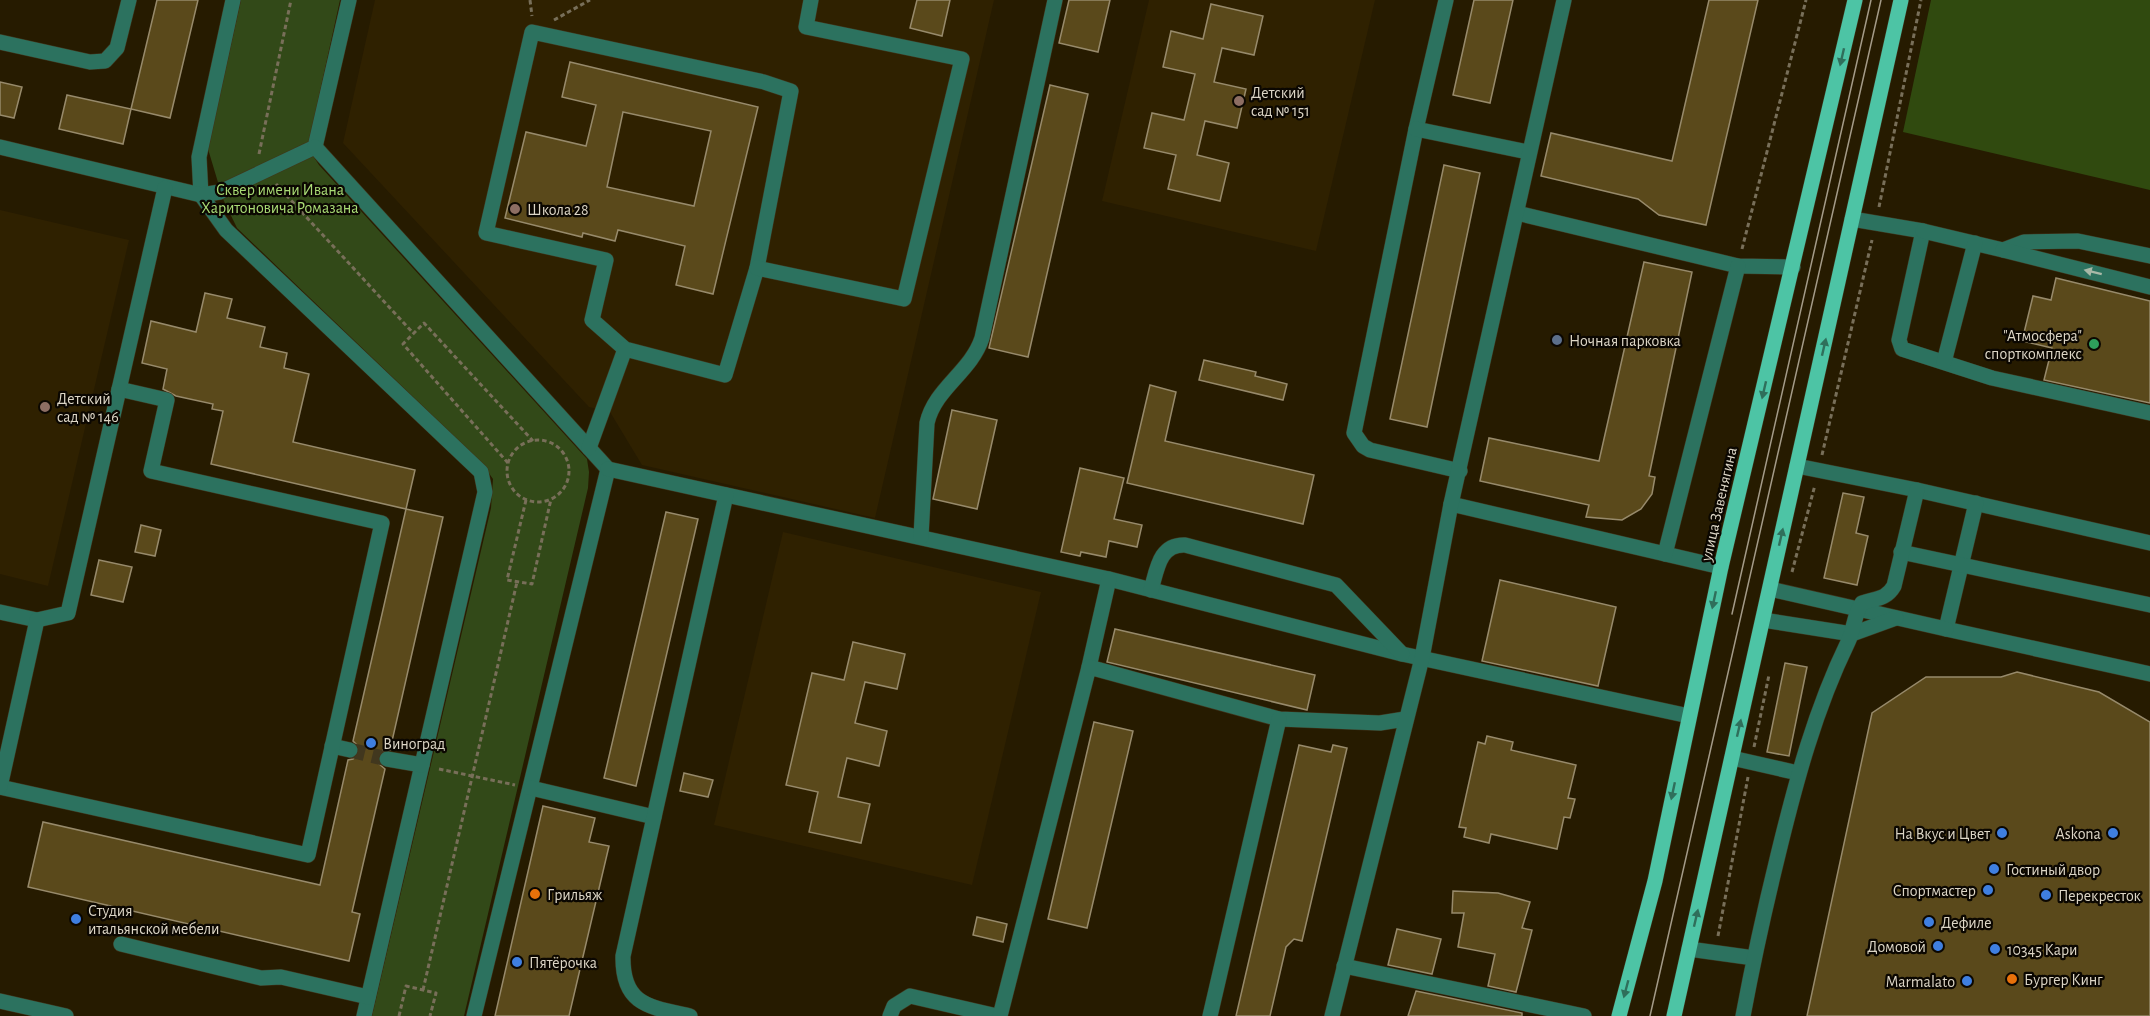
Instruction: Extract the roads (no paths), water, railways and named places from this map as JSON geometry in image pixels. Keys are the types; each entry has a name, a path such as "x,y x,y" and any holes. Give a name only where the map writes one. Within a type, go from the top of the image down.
{"main road":[{"name":"улица Завенягина","path":"1619,1016 1655,881 1721,567 1855,0"},
{"path":"1674,1016 1901,0"}],"lane":[{"path":"0,42 90,62 105,61 117,48 129,0"},
{"path":"233,0 199,157 201,195 226,230 480,472 485,492 364,1016"},
{"path":"0,147 165,188 201,195 220,192 315,147 349,0"},
{"path":"757,268 904,299 962,59 806,27 811,0"},
{"path":"921,537 927,423 930,410 937,397 972,361 982,338 1055,0"},
{"path":"1446,0 1416,129 1354,433 1362,446 1370,450 1460,471"},
{"path":"1332,1016 1422,658 1451,504 1517,213 1528,152 1564,0"},
{"path":"532,32 764,82 791,91 757,268 725,375 625,349 592,320 606,260 486,233 532,32"},
{"path":"1416,129 1528,152"},
{"path":"315,147 608,469 1110,579 1402,654 1689,716"},
{"path":"0,612 38,620 68,613 165,188"},
{"path":"1517,213 1738,266 1793,267"},
{"path":"1852,219 1923,231 2150,287"},
{"path":"1923,231 1899,343 1905,350 1992,378 2150,413"},
{"path":"2003,250 2024,242 2078,241 2150,256"},
{"path":"1944,362 1975,243"},
{"path":"1665,554 1738,266"},
{"path":"589,448 625,349"},
{"path":"38,620 0,787 308,855 382,523 151,471 167,400 119,389"},
{"path":"1797,466 1917,490 2150,543"},
{"path":"474,1016 608,469"},
{"path":"1743,1016 1754,958 1798,773 1826,688 1852,634 1859,607 1862,603 1890,594 1917,490"},
{"path":"690,1016 648,1007 635,998 623,974 623,956 726,495"},
{"path":"1451,504 1721,567"},
{"path":"1946,629 1976,504"},
{"path":"1151,590 1164,552 1170,547 1185,545 1335,585 1402,654"},
{"path":"1901,552 2150,605"},
{"path":"890,1016 894,1006 910,996 998,1016 1110,579"},
{"path":"1770,589 1859,607 1896,618 2150,674"},
{"path":"1763,620 1852,634 1896,618"},
{"path":"1089,667 1279,719 1380,723 1406,719"},
{"path":"1210,1016 1279,719"},
{"path":"332,746 350,750"},
{"path":"1732,758 1798,773"},
{"path":"387,759 423,765"},
{"path":"531,788 654,817"},
{"path":"121,944 261,978 281,977 368,997"},
{"path":"1689,949 1754,958"},
{"path":"1344,966 1584,1016"},
{"path":"0,1001 66,1016"}],"tunnel":[{"path":"350,750 387,759"}],"tram line":[{"path":"1732,614 1871,0"},
{"path":"1650,1016 1881,0"}],"place":[{"name":"Детский сад № 151","path":"1239,101"},
{"name":"Школа 28","path":"515,209"},
{"name":"Ночная парковка","path":"1557,340"},
{"name":"\"Атмосфера\" спорткомплекс","path":"2094,344"},
{"name":"Детский сад № 146","path":"45,407"},
{"name":"Виноград","path":"371,743"},
{"name":"На Вкус и Цвет","path":"2002,833"},
{"name":"Askona","path":"2113,833"},
{"name":"Гостиный двор","path":"1994,869"},
{"name":"Спортмастер","path":"1988,890"},
{"name":"Грильяж","path":"535,894"},
{"name":"Перекресток","path":"2046,895"},
{"name":"Студия итальянской мебели","path":"76,919"},
{"name":"Дефиле","path":"1929,922"},
{"name":"Домовой","path":"1938,946"},
{"name":"10345 Кари","path":"1995,949"},
{"name":"Пятёрочка","path":"517,962"},
{"name":"Бургер Кинг","path":"2012,979"},
{"name":"Marmalato","path":"1967,981"}],"park label":[{"name":"Сквер имени Ивана Харитоновича Ромазана","path":"280,198"}]}
